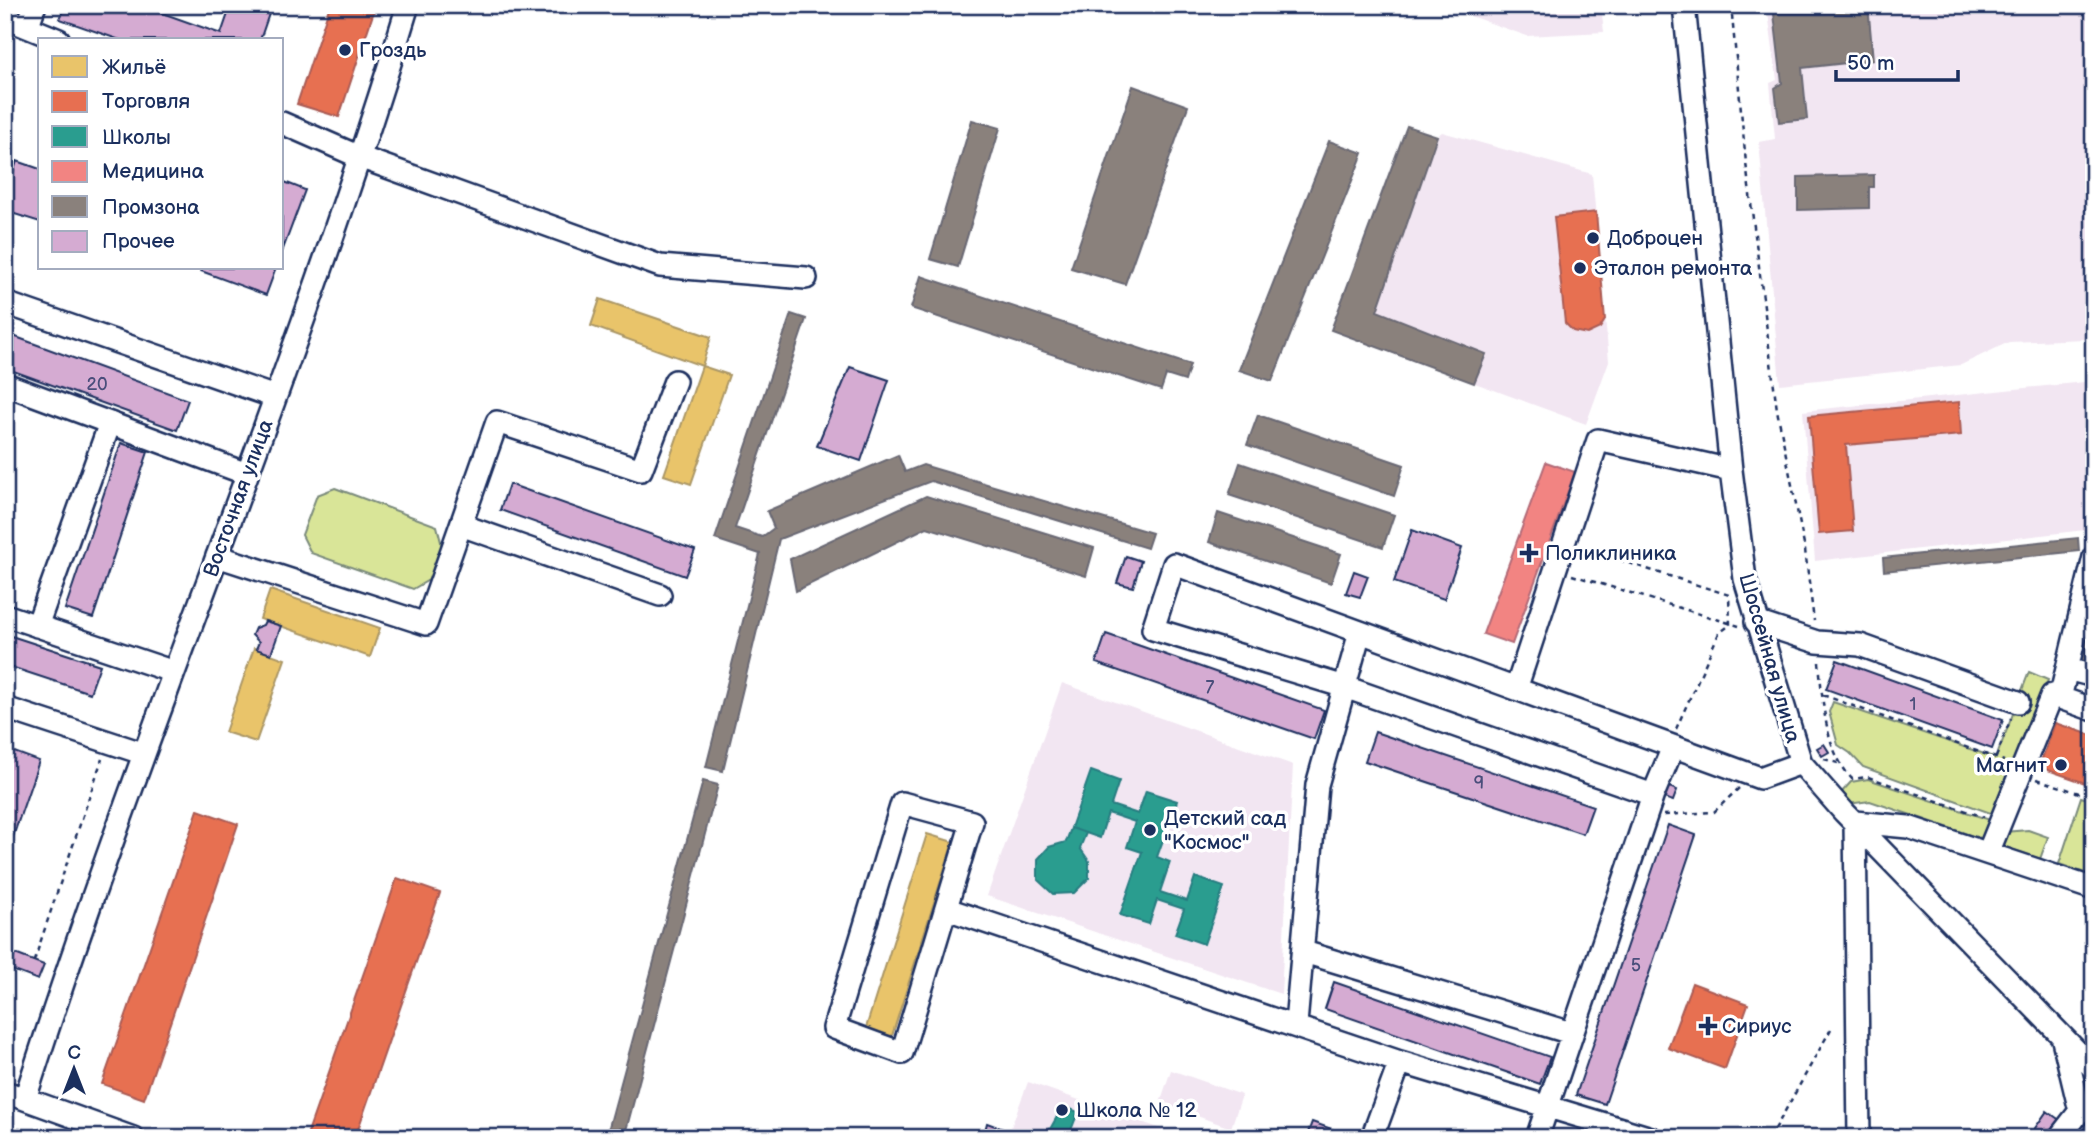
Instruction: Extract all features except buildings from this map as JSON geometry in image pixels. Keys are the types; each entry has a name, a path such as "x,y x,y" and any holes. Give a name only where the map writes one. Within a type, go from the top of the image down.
{"street":[{"name":"Восточная улица","path":"15,1096 60,988 142,754 362,158 408,5"},
{"name":"Шоссейная улица","path":"1684,5 1731,470 1745,579 1801,763 2062,1040 2094,1069"},
{"path":"5,18 31,15 57,38"},
{"path":"284,125 362,158 660,266 806,278"},
{"path":"5,303 275,397"},
{"path":"217,556 426,624 497,422 642,470 675,381"},
{"path":"6,387 247,474"},
{"path":"37,626 110,423"},
{"path":"1516,690 1598,440 1731,470"},
{"path":"461,525 660,595"},
{"path":"2060,698 2094,557"},
{"path":"1653,795 1345,687 1153,629 1174,564 1760,778 1801,763"},
{"path":"5,615 174,672"},
{"path":"1756,622 1817,642 1860,645 2018,702"},
{"path":"1296,1024 1317,785 1360,632"},
{"path":"2067,669 2094,676"},
{"path":"1988,853 2052,695 2094,710"},
{"path":"5,708 142,754"},
{"path":"1537,1138 1672,746"},
{"path":"902,803 972,822 947,909 902,1053 834,1028 902,803"},
{"path":"1859,1138 1855,822 1908,827 2094,889"},
{"path":"947,909 1296,1024 1400,1062 1651,1138"},
{"path":"1304,952 1571,1034"},
{"path":"2059,1138 2080,1111 2062,1040"},
{"path":"1372,1138 1400,1062"},
{"path":"15,1096 101,1132 133,1138"}],"path":[{"path":"1731,5 1746,163 1777,410 1805,550 1828,730 1838,763 1852,779 1868,777 2001,822"},
{"path":"1564,543 1730,595 1730,625"},
{"path":"1555,570 1730,625"},
{"path":"1672,746 1719,633 1730,625"},
{"path":"1823,695 1996,757 2022,774 2094,798"},
{"path":"1996,757 2018,702"},
{"path":"34,961 107,742"},
{"path":"1646,816 1714,812 1745,782 1760,778"},
{"path":"1770,1138 1831,1029"}],"shaded area":[{"path":"1439,5 1601,5 1604,32 1527,36"},
{"path":"1767,5 2094,5 2094,330 2085,339 2009,342 1961,365 1780,384 1759,142 1775,139 1770,83 1777,80"},
{"path":"1407,126 1437,136 1442,132 1592,174 1609,361 1586,424 1331,330"},
{"path":"2094,381 2094,529 1815,561 1803,411"},
{"name":"Детский сад \"Космос\"","path":"1062,683 1293,765 1281,994 987,896"},
{"path":"1171,1070 1242,1095 1231,1128 1160,1103"},
{"name":"Школа № 12","path":"1028,1082 1187,1138 1007,1138"}],"green space":[{"path":"335,488 437,526 442,546 432,578 413,589 311,553 302,535 317,495"},
{"path":"2029,672 2048,680 1996,815 1863,767 1838,745 1829,712 1833,702 1996,758"},
{"path":"1868,779 1993,821 1982,839 1870,801 1848,804 1840,794 1851,782"},
{"path":"2081,797 2094,801 2094,856 2088,874 2059,864"},
{"path":"2028,830 2048,837 2040,859 1999,845 2004,832"}],"place":[{"name":"Гроздь","path":"345,50"},
{"name":"Доброцен","path":"1593,238"},
{"name":"Эталон ремонта","path":"1580,268"},
{"name":"Поликлиника","path":"1529,553"},
{"name":"Магнит","path":"2061,765"},
{"name":"Детский сад \"Космос\"","path":"1150,830"},
{"name":"Сириус","path":"1708,1026"},
{"name":"Школа № 12","path":"1062,1110"}]}
